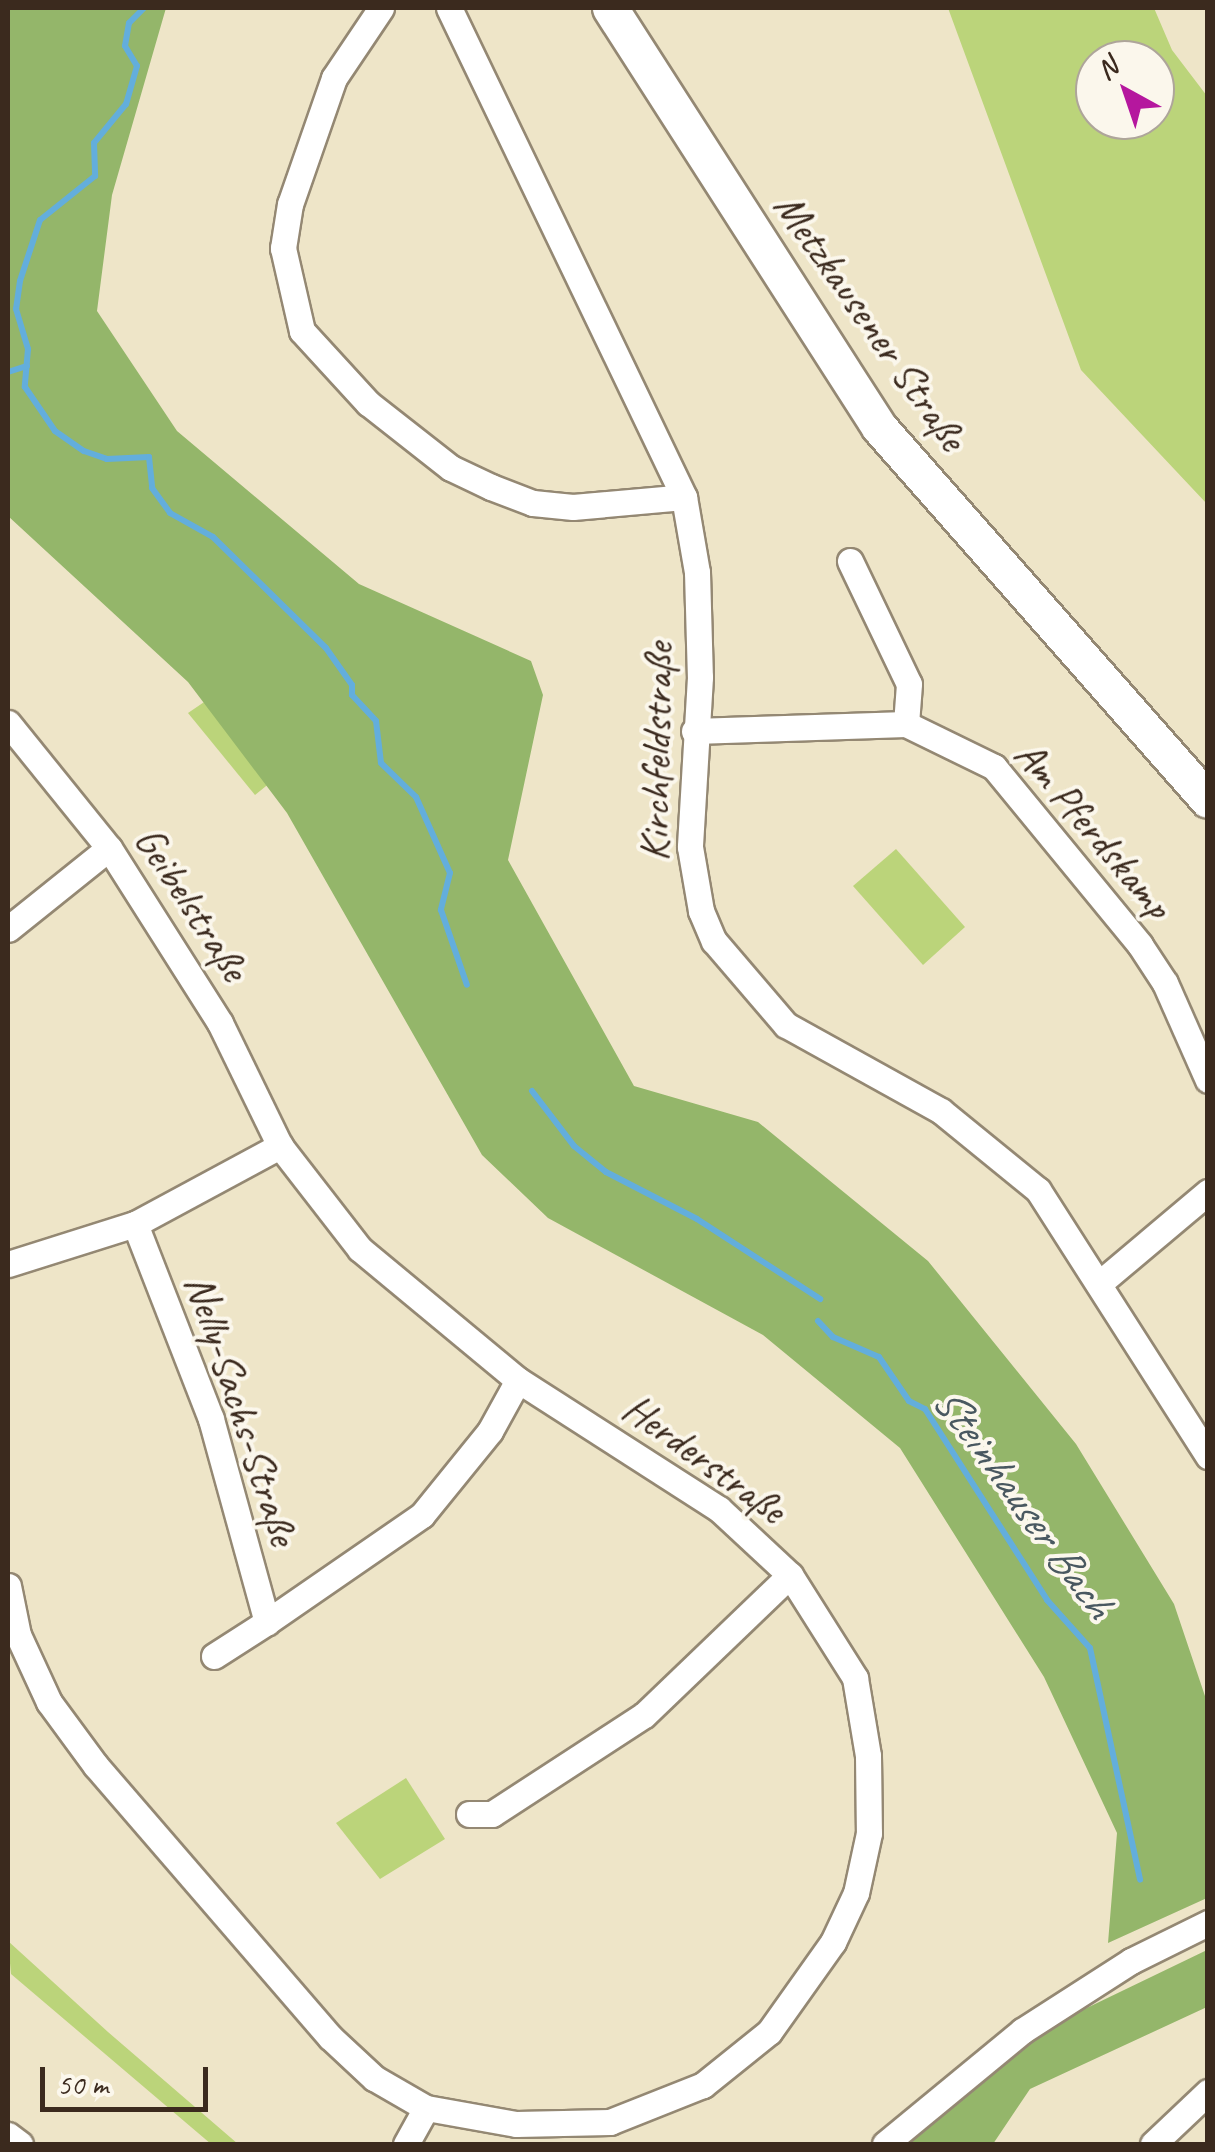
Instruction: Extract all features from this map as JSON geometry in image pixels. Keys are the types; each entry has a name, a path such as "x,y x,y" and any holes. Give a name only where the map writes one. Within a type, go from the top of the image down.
{"main road":[{"name":"Metzkausener Straße","path":"610,8 879,427 1208,800"}],"street":[{"path":"381,8 334,78 290,204 282,248 302,331 368,403 451,468 491,487 532,503 573,506 684,497"},
{"name":"Kirchfeldstraße","path":"448,8 684,497 697,572 690,847 701,911 746,985 786,1025 942,1111 1038,1190 1102,1282 1208,1456"},
{"path":"850,561 909,684 906,724"},
{"name":"Geibelstraße","path":"8,723 109,848 220,1022 280,1146"},
{"name":"Am Pferdskamp","path":"694,731 906,724 994,767 1140,945 1178,1010 1208,1080"},
{"path":"8,930 109,848"},
{"path":"8,1264 135,1224 280,1146"},
{"name":"Herderstraße","path":"8,1586 18,1635 49,1702 96,1766 330,2037 374,2078 426,2108 516,2124 610,2122 702,2085 769,2032 792,2002 856,1892 869,1833 868,1756 855,1678 790,1575 720,1509 518,1380 360,1249 280,1146"},
{"path":"1102,1282 1208,1192"},
{"name":"Nelly-Sachs-Straße","path":"135,1224 211,1418 267,1622"},
{"name":"Nelly-Sachs-Straße","path":"214,1656 422,1515 490,1431 518,1380"},
{"path":"469,1814 492,1814 644,1714 790,1575"},
{"path":"885,2144 1022,2031 1131,1962 1208,1923"},
{"path":"1152,2144 1208,2092"},
{"path":"406,2144 426,2108"},
{"path":"8,2135 20,2144"}],"green space":[{"path":"8,8 166,8 112,195 97,311 177,431 359,584 531,661 543,695 508,860 634,1086 758,1122 928,1261 1076,1444 1174,1604 1207,1702 1207,1898 1108,1943 1117,1833 1044,1677 900,1448 763,1335 548,1218 482,1155 287,813 188,682 8,516"},
{"path":"948,8 1154,8 1168,40 1075,40 1075,140 1175,140 1175,54 1207,96 1207,504 1081,370"},
{"path":"213,696 276,778 255,795 188,713"},
{"path":"896,849 965,927 923,965 853,886"},
{"path":"406,1778 445,1839 380,1879 336,1823"},
{"path":"8,1941 238,2144 211,2144 11,1974"},
{"path":"1207,1950 1207,2007 1030,2089 993,2144 900,2144 1039,2031"}],"waterway":[{"name":"Steinhauser Bach","path":"144,8 129,23 125,46 137,66 126,104 94,143 95,176 40,220 20,281 16,309 28,349 25,387 55,431 84,451 107,459 149,457 152,488 170,513 213,537 326,648 352,685 352,695 376,721 381,763 416,797 450,873 441,910 467,985"},
{"path":"8,372 27,366"},
{"name":"Steinhauser Bach","path":"532,1091 574,1146 606,1172 697,1219 820,1299"},
{"name":"Steinhauser Bach","path":"818,1321 833,1337 879,1357 909,1401 925,1409 1047,1600 1090,1648 1140,1880"}]}
